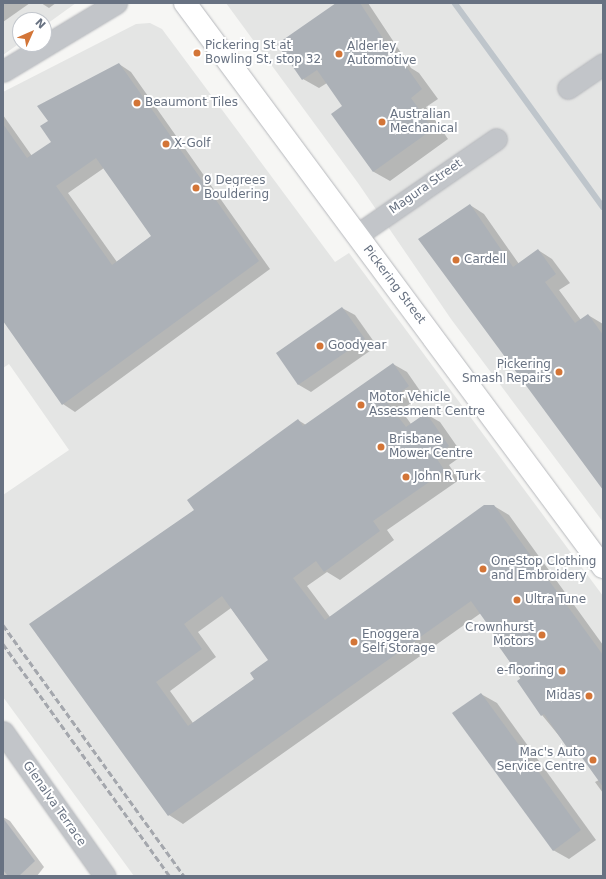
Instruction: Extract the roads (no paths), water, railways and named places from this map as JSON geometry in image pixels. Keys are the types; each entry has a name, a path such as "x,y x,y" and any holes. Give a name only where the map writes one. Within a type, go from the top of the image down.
{"main road":[{"name":"Pickering Street","path":"185,3 603,567"}],"street":[{"path":"3,71 116,3"},
{"path":"568,88 603,64"},
{"name":"Magura Street","path":"357,235 496,139"},
{"name":"Glenalva Terrace","path":"3,732 102,875"}],"waterway":[{"path":"455,3 603,207"}],"railway":[{"path":"3,625 184,876"},
{"path":"3,644 170,876"}],"place":[{"name":"Pickering St at Bowling St, stop 32","path":"197,53"},
{"name":"Alderley Automotive","path":"339,54"},
{"name":"Beaumont Tiles","path":"137,103"},
{"name":"Australian Mechanical","path":"382,122"},
{"name":"X-Golf","path":"166,144"},
{"name":"9 Degrees Bouldering","path":"196,188"},
{"name":"Cardell","path":"456,260"},
{"name":"Goodyear","path":"320,346"},
{"name":"Pickering Smash Repairs","path":"559,372"},
{"name":"Motor Vehicle Assessment Centre","path":"361,405"},
{"name":"Brisbane Mower Centre","path":"381,447"},
{"name":"John R Turk","path":"406,477"},
{"name":"OneStop Clothing and Embroidery","path":"483,569"},
{"name":"Ultra Tune","path":"517,600"},
{"name":"Crownhurst Motors","path":"542,635"},
{"name":"Enoggera Self Storage","path":"354,642"},
{"name":"e-flooring","path":"562,671"},
{"name":"Midas","path":"589,696"},
{"name":"Mac's Auto Service Centre","path":"593,760"}]}
